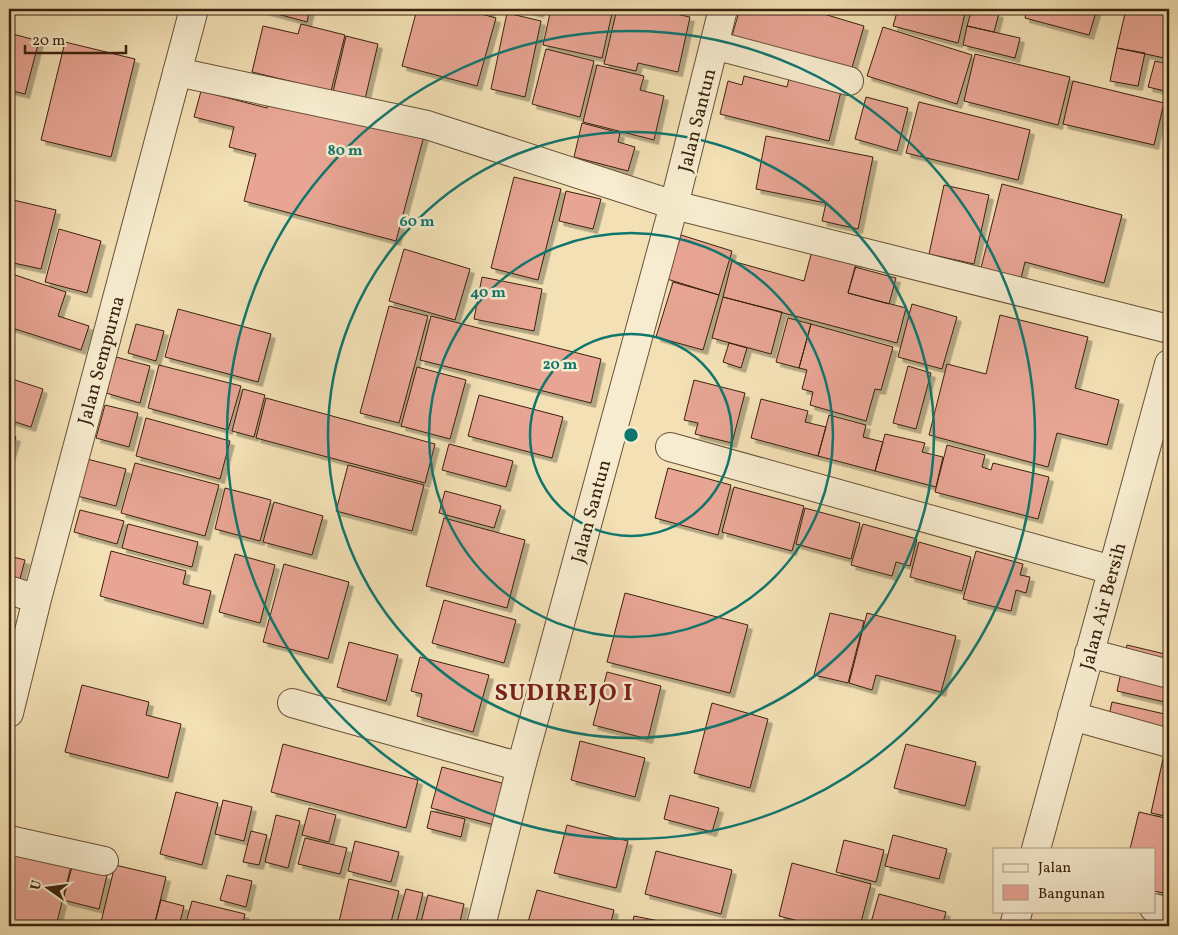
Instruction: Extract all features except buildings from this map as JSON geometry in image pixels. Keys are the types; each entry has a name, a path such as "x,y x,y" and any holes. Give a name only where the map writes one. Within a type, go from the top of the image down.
{"street":[{"name":"Jalan Sempurna","path":"9,713 37,599 194,9"},
{"name":"Jalan Santun","path":"481,926 521,767 674,205 723,9"},
{"path":"714,45 849,81"},
{"path":"177,72 427,125 674,205 1169,329"},
{"name":"Jalan Air Bersih","path":"1036,848 1169,364"},
{"path":"670,447 1112,570"},
{"path":"9,590 37,599"},
{"path":"1089,653 1169,674"},
{"path":"292,703 521,767"},
{"path":"1072,716 1169,743"},
{"path":"9,840 104,861"},
{"path":"1156,909 1169,912"},
{"path":"1014,926 1018,912"}],"district":[{"name":"SUDIREJO I","path":"564,692"}]}
